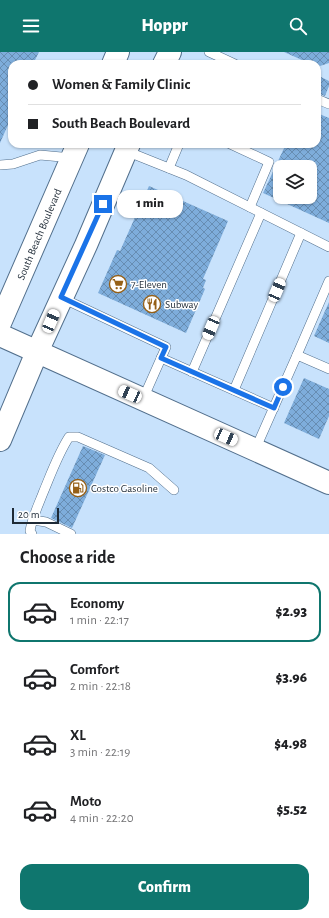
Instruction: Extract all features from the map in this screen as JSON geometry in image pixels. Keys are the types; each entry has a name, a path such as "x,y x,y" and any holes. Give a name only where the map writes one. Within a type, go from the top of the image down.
{"main road":[{"path":"0,440 36,352 128,148"},
{"name":"South Beach Boulevard","path":"0,323 75,151"},
{"path":"0,335 329,483"}],"lane":[{"path":"209,52 226,60"},
{"path":"130,148 329,247"},
{"path":"169,168 177,148"},
{"path":"239,148 269,162 250,207"},
{"path":"0,165 12,164 40,155 75,151"},
{"path":"192,372 261,213"},
{"path":"234,390 301,233"},
{"path":"255,450 329,281"},
{"path":"61,297 166,347 143,399"},
{"path":"297,355 329,369"},
{"path":"161,358 274,408"},
{"path":"32,534 30,532 33,520 60,450 69,437 78,437 150,468 174,490"},
{"path":"33,520 46,522 71,534"}],"building":[{"path":"0,52 39,52 35,60 8,60 8,125 0,143"},
{"path":"284,52 329,52 329,63 321,66 321,60 302,60"},
{"path":"321,77 329,81 329,86 325,96 321,94"},
{"path":"321,115 329,118 329,223 287,204 317,204 317,160 278,160 284,148 321,148"},
{"path":"273,172 273,198 263,193"},
{"path":"149,186 228,221 203,279 206,280 203,288 205,289 186,333 98,293 117,250 120,251"},
{"path":"329,302 329,343 314,336"},
{"path":"304,378 329,389 329,416 319,439 284,423"},
{"name":"Costco Gasoline","path":"83,446 105,455 72,528 51,518"}],"place":[{"name":"7-Eleven","path":"118,284"},
{"name":"Subway","path":"152,304"},
{"name":"Costco Gasoline","path":"78,488"}],"route":[{"path":"103,204 61,297 166,347 161,358 274,408 283,387"}]}
